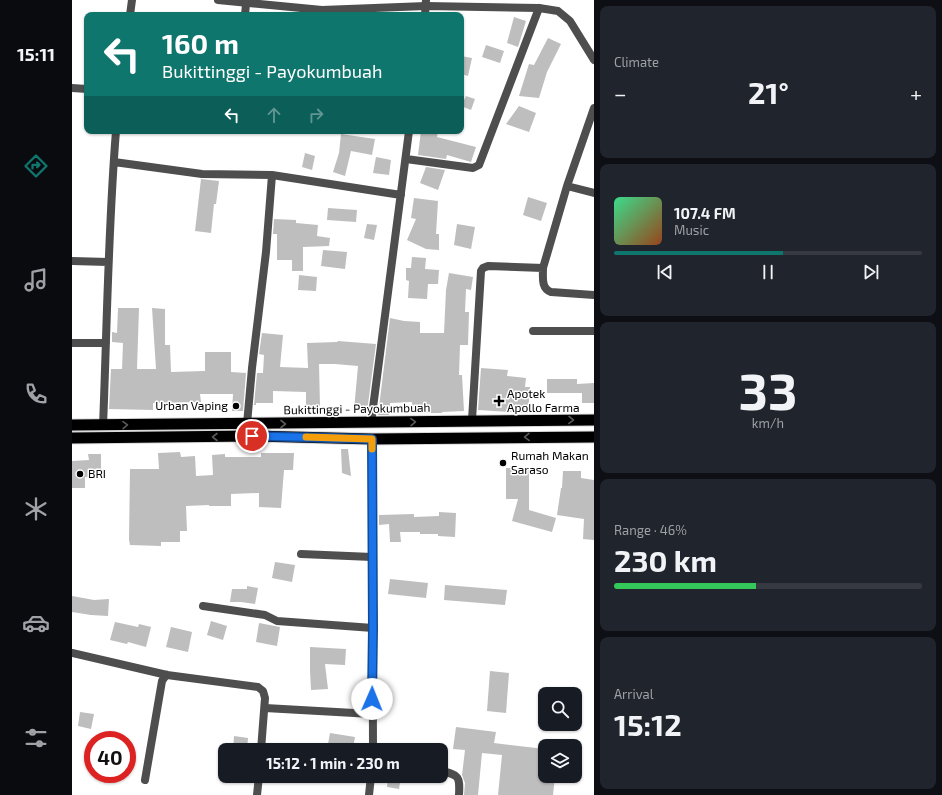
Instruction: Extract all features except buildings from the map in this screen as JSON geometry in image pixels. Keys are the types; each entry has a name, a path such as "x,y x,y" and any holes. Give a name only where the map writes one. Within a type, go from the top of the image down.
{"highway":[{"name":"Bukittinggi - Payokumbuah","path":"72,425 103,426 371,423 545,419 594,420"},
{"path":"545,419 545,437"},
{"path":"72,438 252,436 372,439 594,437"}],"street":[{"path":"130,12 132,0"},
{"path":"218,0 246,4 322,10 426,3 539,8 558,12 570,21 594,60"},
{"path":"245,12 246,4"},
{"path":"406,159 473,168 479,165 539,8"},
{"path":"72,88 84,90"},
{"path":"594,108 567,186 543,268 544,287 546,290 551,292 594,295"},
{"path":"103,426 108,262 116,134"},
{"path":"371,423 409,134"},
{"path":"114,162 202,174 272,175 401,195"},
{"path":"247,424 252,368 264,272 272,175"},
{"path":"567,186 594,193"},
{"path":"72,261 108,262"},
{"path":"472,420 483,268 488,266 543,268"},
{"path":"533,331 594,331"},
{"path":"72,342 106,343"},
{"path":"372,439 373,743"},
{"path":"301,554 372,557"},
{"path":"203,606 265,615 277,621 373,628"},
{"path":"72,653 167,675 258,688 263,691 265,698 262,743"},
{"path":"145,780 162,681 167,675"},
{"path":"265,708 372,714"},
{"path":"448,773 456,775 458,778 460,784 458,795"},
{"path":"257,795 258,783"},
{"path":"369,795 370,783"}],"slow traffic":[{"path":"306,437 372,439 372,449"}],"place":[{"name":"Apotek Apollo Farma","path":"499,401"},
{"name":"Urban Vaping","path":"236,406"},
{"name":"Rumah Makan Saraso","path":"503,463"},
{"name":"BRI","path":"80,474"}],"route":[{"path":"252,436 372,439 372,699"}]}
